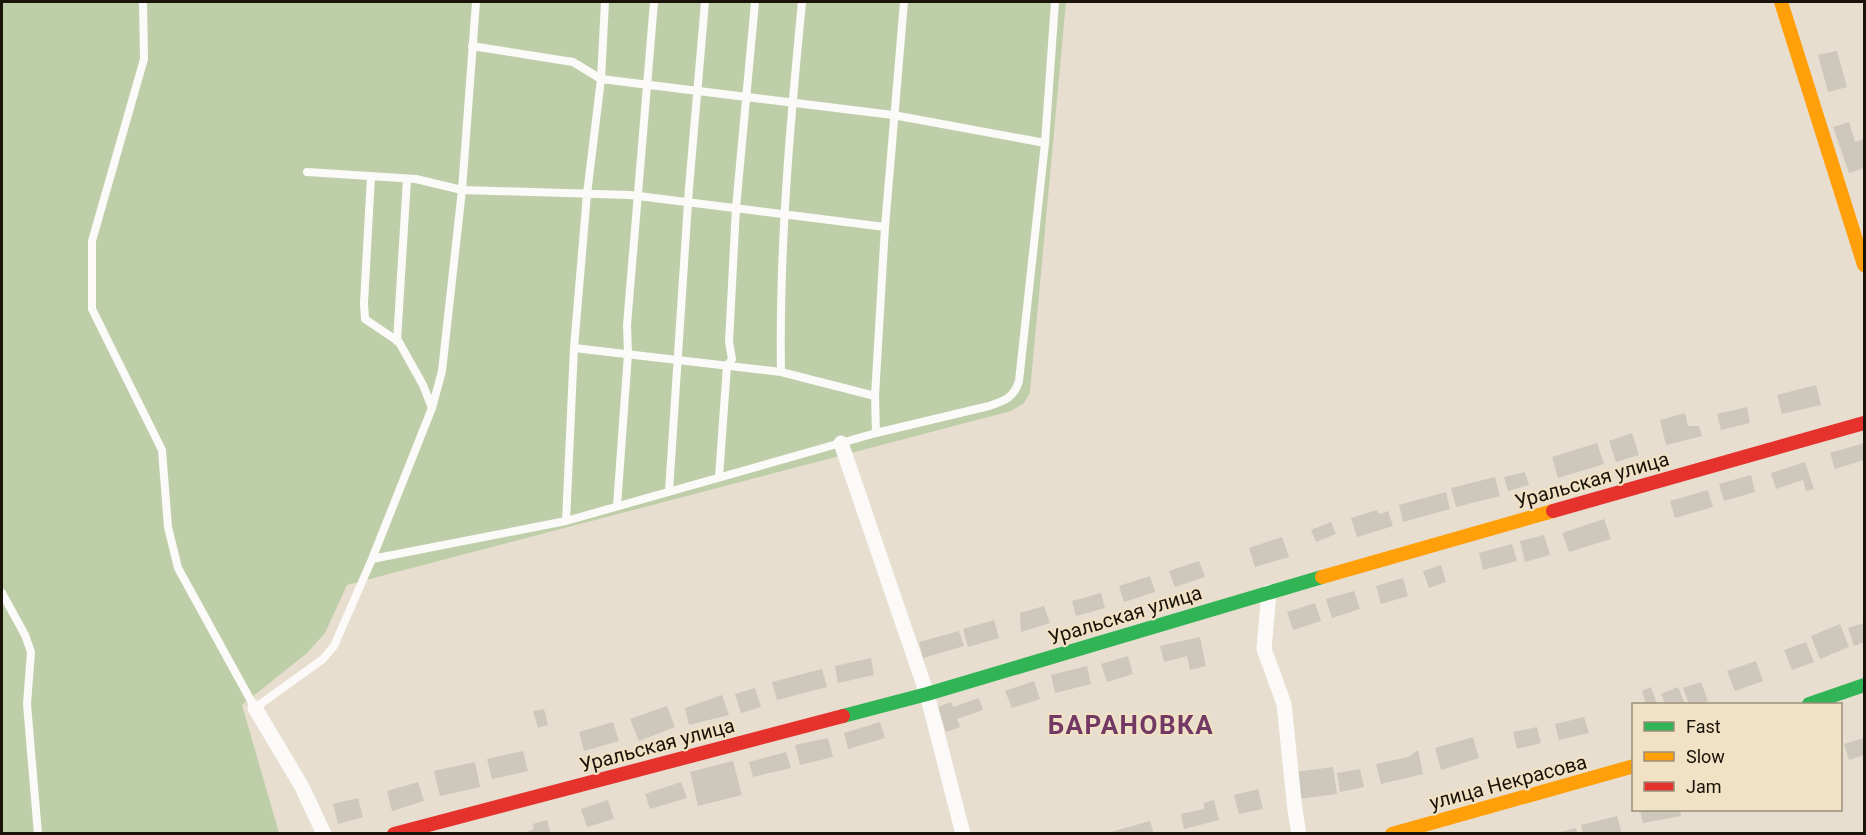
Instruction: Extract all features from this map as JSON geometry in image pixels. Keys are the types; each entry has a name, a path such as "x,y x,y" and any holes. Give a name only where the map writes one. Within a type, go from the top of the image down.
{"street":[{"path":"1782,2 1864,265"},
{"name":"Уральская улица","path":"394,834 927,694 1269,592 1864,423"},
{"path":"841,443 927,694 963,834"},
{"path":"1269,592 1264,649 1284,704 1299,834"},
{"path":"1814,703 1864,685"},
{"path":"255,708 302,787 324,834"},
{"name":"улица Некрасова","path":"1392,834 1632,767"}],"lane":[{"path":"143,2 144,59 92,241 92,309 162,450 168,527 178,568 255,708 323,659 334,646 372,559 432,408 442,371 462,190 476,2"},
{"path":"566,521 574,348 587,194 601,79 604,2"},
{"path":"617,506 628,354 627,325 654,2"},
{"path":"669,491 688,202 705,2"},
{"path":"719,477 727,366 732,359 729,342 736,208 755,2"},
{"path":"781,372 780,308 783,214 802,2"},
{"path":"876,433 875,396 885,227 904,2"},
{"path":"372,559 566,521 876,433 1004,402 1017,389 1019,381 1045,143 1055,2"},
{"path":"472,46 573,62 601,79 893,115 1045,143"},
{"path":"307,172 406,179 462,190 637,196 885,227"},
{"path":"371,176 365,319 397,341 423,385 432,408"},
{"path":"397,341 406,179"},
{"path":"574,348 781,372 875,396"},
{"path":"2,594 25,635 31,652 27,704 38,834"}],"green space":[{"path":"2,2 1066,2 1030,392 1024,403 1011,411 347,585 325,633 307,653 242,705 279,833 2,834"}],"building":[{"path":"1837,51 1847,87 1828,92 1818,55"},
{"path":"1849,122 1855,142 1864,139 1864,168 1849,173 1833,127"},
{"path":"1816,385 1821,405 1782,414 1777,395"},
{"path":"1747,407 1750,423 1721,430 1717,414"},
{"path":"1685,413 1688,426 1699,426 1702,436 1666,445 1660,420"},
{"path":"1632,433 1639,455 1616,462 1609,441"},
{"path":"1597,443 1604,464 1558,478 1552,457"},
{"path":"1864,443 1864,460 1835,469 1830,453"},
{"path":"1805,462 1814,489 1806,491 1803,480 1776,489 1771,473"},
{"path":"1525,472 1529,485 1508,491 1504,477"},
{"path":"1751,475 1755,492 1724,501 1719,484"},
{"path":"1495,477 1500,496 1456,507 1451,488"},
{"path":"1708,490 1713,507 1675,518 1670,501"},
{"path":"1446,492 1450,509 1403,522 1399,505"},
{"path":"1377,510 1379,514 1388,511 1393,526 1357,537 1351,518"},
{"path":"1604,519 1611,539 1569,552 1562,533"},
{"path":"1331,522 1336,534 1316,542 1311,530"},
{"path":"1544,535 1550,555 1525,562 1520,541"},
{"path":"1282,537 1289,557 1255,567 1249,548"},
{"path":"1512,544 1517,561 1483,570 1479,553"},
{"path":"1199,561 1205,577 1175,587 1169,571"},
{"path":"1441,565 1446,582 1429,588 1423,571"},
{"path":"1150,576 1155,592 1124,602 1119,586"},
{"path":"1403,578 1408,596 1381,604 1376,586"},
{"path":"1354,591 1360,609 1332,618 1326,599"},
{"path":"1101,593 1105,608 1076,616 1072,601"},
{"path":"1315,603 1321,621 1293,630 1287,612"},
{"path":"1044,606 1050,623 1021,632 1020,613"},
{"path":"994,620 999,638 968,647 963,629"},
{"path":"1864,623 1864,642 1854,646 1848,628"},
{"path":"1840,624 1849,647 1820,659 1811,636"},
{"path":"959,631 964,646 923,658 919,642"},
{"path":"1200,637 1206,666 1190,670 1187,656 1164,662 1160,646"},
{"path":"1806,642 1814,662 1792,670 1784,650"},
{"path":"1128,656 1133,674 1107,682 1101,664"},
{"path":"871,658 874,675 838,683 835,666"},
{"path":"1756,661 1763,681 1735,691 1727,671"},
{"path":"1087,666 1091,684 1055,693 1051,675"},
{"path":"822,669 827,687 777,700 772,682"},
{"path":"1034,681 1040,699 1012,708 1005,691"},
{"path":"1701,682 1708,701 1689,703 1683,688"},
{"path":"1651,687 1657,703 1646,703 1642,691"},
{"path":"1678,687 1685,703 1665,703 1661,694"},
{"path":"755,688 761,707 741,713 735,694"},
{"path":"722,695 729,715 689,725 685,708"},
{"path":"979,698 983,710 957,719 960,727 946,732 938,707 951,702 953,707"},
{"path":"667,706 675,727 639,741 630,719"},
{"path":"544,709 548,725 538,728 533,711"},
{"path":"1584,717 1589,733 1559,740 1555,724"},
{"path":"613,722 619,741 584,751 579,732"},
{"path":"880,722 885,738 848,749 844,733"},
{"path":"1537,727 1541,743 1517,749 1513,732"},
{"path":"1473,737 1479,758 1441,770 1435,748"},
{"path":"828,738 833,757 800,765 795,745"},
{"path":"1864,738 1864,755 1849,760 1844,744"},
{"path":"1418,750 1423,774 1381,784 1376,764 1408,757"},
{"path":"523,751 528,771 492,779 487,759"},
{"path":"786,752 791,768 753,777 749,762"},
{"path":"733,761 742,795 698,806 690,772"},
{"path":"475,762 480,787 440,796 434,771"},
{"path":"1333,767 1337,794 1298,799 1294,772"},
{"path":"1360,769 1364,787 1340,792 1337,773"},
{"path":"418,782 424,801 392,811 387,791"},
{"path":"681,782 687,798 650,809 645,794"},
{"path":"1258,789 1263,809 1239,814 1234,795"},
{"path":"358,798 363,817 338,824 333,804"},
{"path":"608,800 614,819 587,827 581,809"},
{"path":"1214,800 1219,820 1184,829 1181,814 1204,809 1204,803"},
{"path":"1640,811 1680,811 1681,816 1643,823"},
{"path":"1617,816 1622,834 1583,834 1581,825"},
{"path":"547,820 551,834 521,834 534,829 533,824"},
{"path":"1150,821 1154,834 1107,834 1107,833"},
{"path":"1576,828 1577,834 1556,834 1556,833"}],"traffic: fast":[{"path":"843,716 927,694 1322,577"},
{"path":"1812,703 1864,685"}],"traffic: slow":[{"path":"1781,2 1864,265"},
{"path":"1322,577 1553,511"},
{"path":"1392,834 1632,767"}],"traffic: jam":[{"path":"1553,511 1864,423"},
{"path":"394,834 843,716"}],"district":[{"name":"БАРАНОВКА","path":"1131,725"}]}
